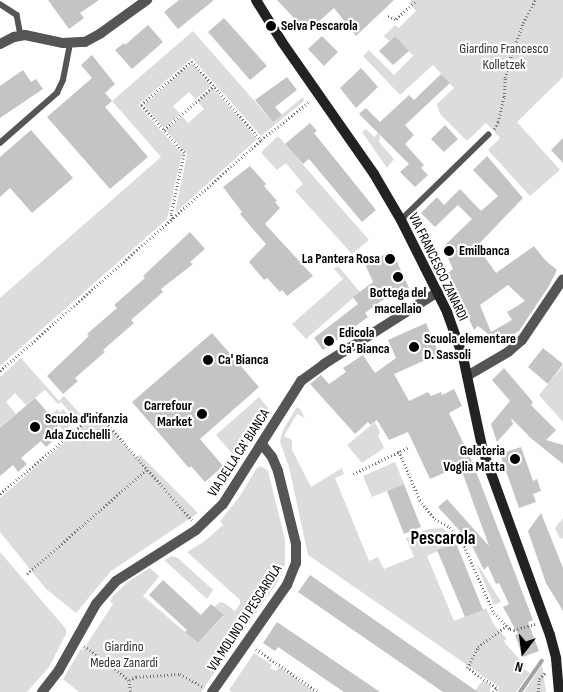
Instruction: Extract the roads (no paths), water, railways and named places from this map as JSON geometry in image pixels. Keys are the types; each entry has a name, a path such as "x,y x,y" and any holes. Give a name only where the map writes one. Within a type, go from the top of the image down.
{"main road":[{"name":"VIA FRANCESCO ZANARDI","path":"256,0 282,42 374,174 401,220 438,292 453,327 467,376 483,451 552,642 561,692"}],"street":[{"path":"0,44 21,35 35,36 70,44 85,42 96,37 147,0"},
{"path":"467,376 508,352 522,340 563,279"},
{"name":"VIA DELLA CA' BIANCA","path":"42,692 59,670 89,615 108,590 127,572 187,536 212,516 230,495 304,378 438,292"},
{"name":"VIA MOLINO DI PESCAROLA","path":"212,692 287,585 296,563 296,544 280,480 272,457 262,444"}],"lane":[{"path":"0,4 17,15 21,35"},
{"path":"0,142 57,93 63,80 70,44"},
{"path":"401,220 488,135"}],"waterway":[{"path":"520,692 542,661"}],"place":[{"name":"Selva Pescarola","path":"271,26"},
{"name":"Emilbanca","path":"449,251"},
{"name":"La Pantera Rosa","path":"390,259"},
{"name":"Bottega del macellaio","path":"398,277"},
{"name":"Edicola Ca' Bianca","path":"329,341"},
{"name":"Scuola elementare D. Sassoli","path":"414,347"},
{"name":"Ca' Bianca","path":"208,360"},
{"name":"Carrefour Market","path":"202,414"},
{"name":"Scuola d'infanzia Ada Zucchelli","path":"35,427"},
{"name":"Gelateria Voglia Matta","path":"515,459"}],"district":[{"name":"Pescarola","path":"443,539"}],"park label":[{"name":"Giardino Francesco Kolletzek","path":"504,58"},
{"name":"Giardino Medea Zanardi","path":"124,656"}]}
